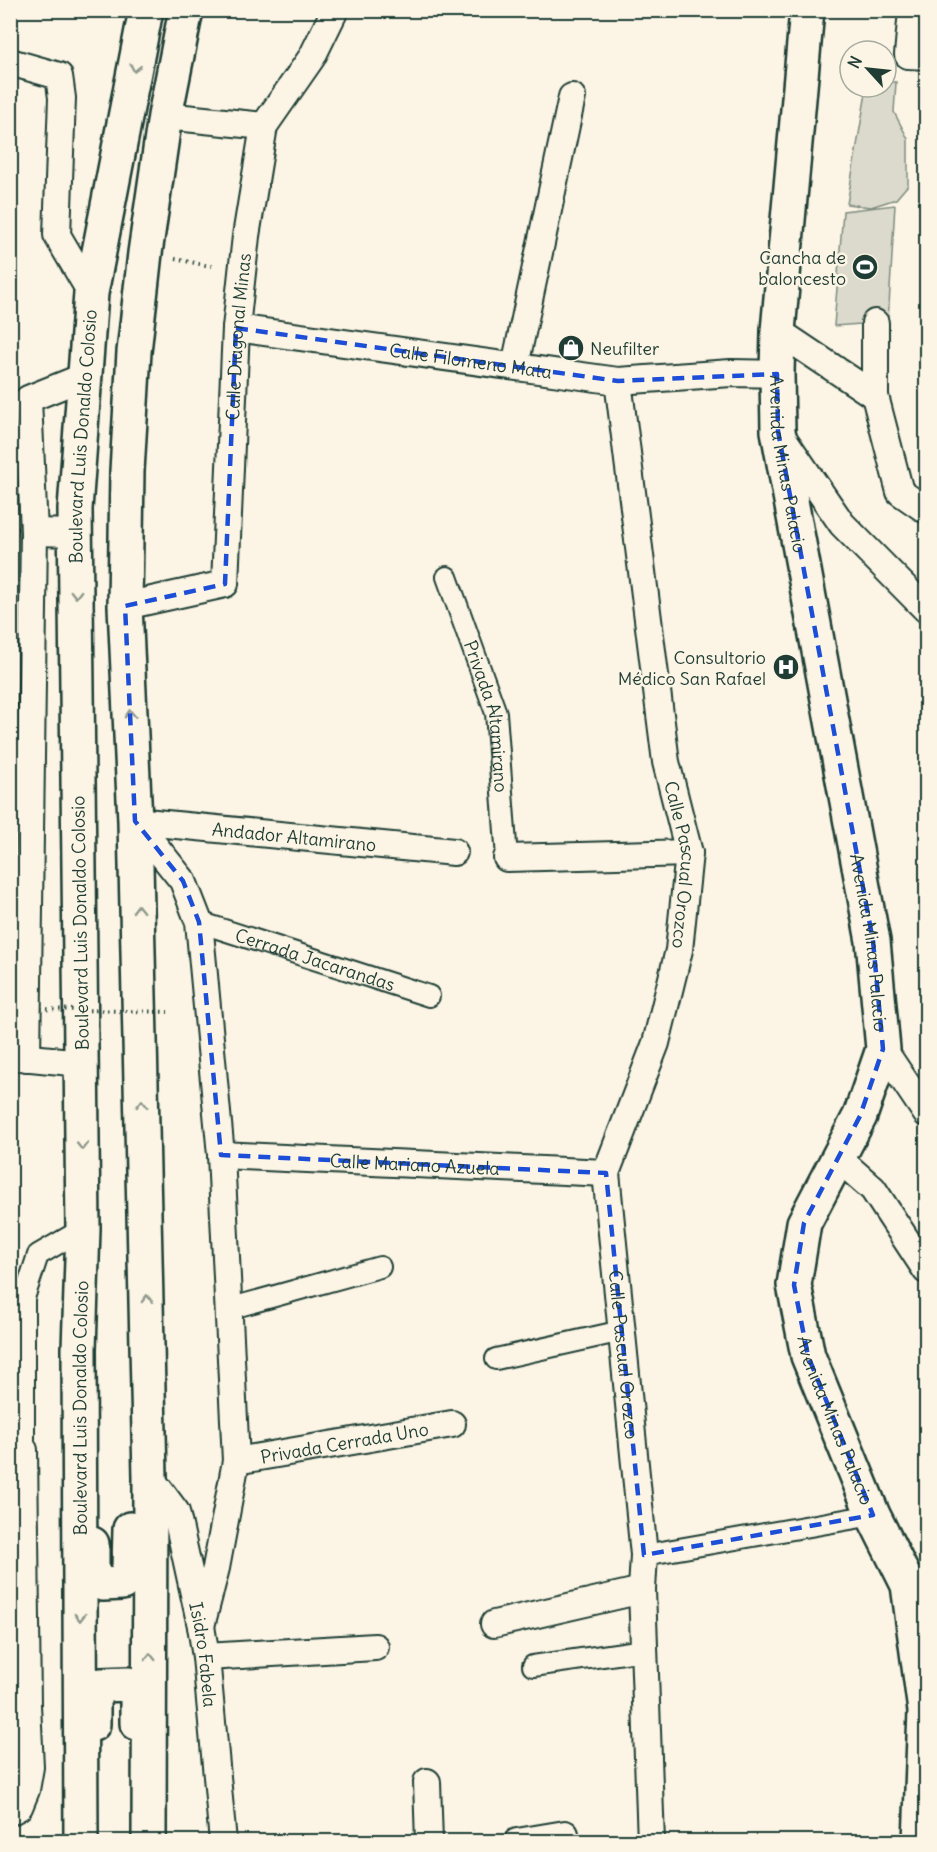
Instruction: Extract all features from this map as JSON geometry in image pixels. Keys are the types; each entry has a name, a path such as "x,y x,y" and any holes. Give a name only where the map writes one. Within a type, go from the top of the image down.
{"main road":[{"name":"Boulevard Luis Donaldo Colosio","path":"81,1842 79,1349 83,1229 76,533 83,377 90,293 146,10"},
{"path":"149,1842 148,1347 135,821 125,606 134,352 145,253 165,116 186,10"},
{"name":"Avenida Minas Palacio","path":"807,10 778,332 778,430 873,941 883,1049 860,1116 804,1223 794,1285 808,1356 873,1515 908,1585 925,1711 920,1842"},
{"path":"79,1349 93,1371 92,1575 103,1584 122,1583 129,1569 135,1371 148,1347"},
{"path":"93,1842 93,1700 101,1685 128,1684 137,1694 138,1842"}],"street":[{"name":"Calle Diagonal Minas","path":"125,606 225,584 236,328 246,236 264,126 312,57 335,10"},
{"path":"912,10 908,54 927,56"},
{"path":"10,62 59,76 62,98 57,235 90,293"},
{"path":"515,366 572,97"},
{"path":"165,116 264,126"},
{"path":"875,323 875,396 900,492 927,510"},
{"name":"Calle Filomeno Mata","path":"236,328 618,381 731,373 777,374"},
{"path":"778,332 875,396"},
{"path":"81,1063 19,1057 34,532 19,397 83,377"},
{"name":"Calle Pascual Orozco","path":"618,381 666,762 689,853 679,950 656,1043 606,1173 644,1555 642,1590 651,1842"},
{"path":"778,430 842,524 927,609"},
{"path":"34,532 76,533"},
{"name":"Privada Altamirano","path":"447,578 496,713 507,858"},
{"path":"135,821 183,881 199,922 221,1155 236,1461 216,1568 201,1626"},
{"name":"Andador Altamirano","path":"135,821 454,852"},
{"path":"507,858 689,853"},
{"name":"Cerrada Jacarandas","path":"199,922 429,996"},
{"path":"883,1049 917,1080 927,1113"},
{"name":"Calle Mariano Azuela","path":"221,1155 606,1173"},
{"path":"839,1158 873,1189 927,1270"},
{"path":"15,1810 26,1790 30,1767 19,1704 17,1449 24,1298 38,1255 83,1229"},
{"path":"228,1309 380,1267"},
{"path":"496,1359 622,1331"},
{"name":"Privada Cerrada Uno","path":"236,1461 452,1424"},
{"name":"Isidro Fabela","path":"150,1477 176,1512 201,1626 206,1657 223,1842"},
{"path":"644,1555 873,1515"},
{"path":"494,1624 642,1590"},
{"path":"206,1657 375,1647"},
{"path":"533,1666 644,1650"},
{"path":"427,1782 429,1842"},
{"path":"518,1842 565,1834"}],"path":[{"path":"145,253 242,272"},
{"path":"41,1009 168,1012"}],"highlighted area":[{"path":"236,328 618,381 777,374 778,431 873,941 883,1049 860,1116 804,1223 794,1285 808,1356 873,1515 644,1555 606,1173 221,1155 199,922 183,881 135,821 125,606 225,584"}],"shaded area":[{"path":"865,99 895,99 894,112 908,139 908,185 896,199 871,207 847,204"},
{"name":"Cancha de baloncesto","path":"895,205 888,322 834,326 843,211"}],"place":[{"name":"Cancha de baloncesto","path":"865,267"},
{"name":"Neufilter","path":"571,348"},
{"name":"Consultorio Médico San Rafael","path":"786,667"}]}
